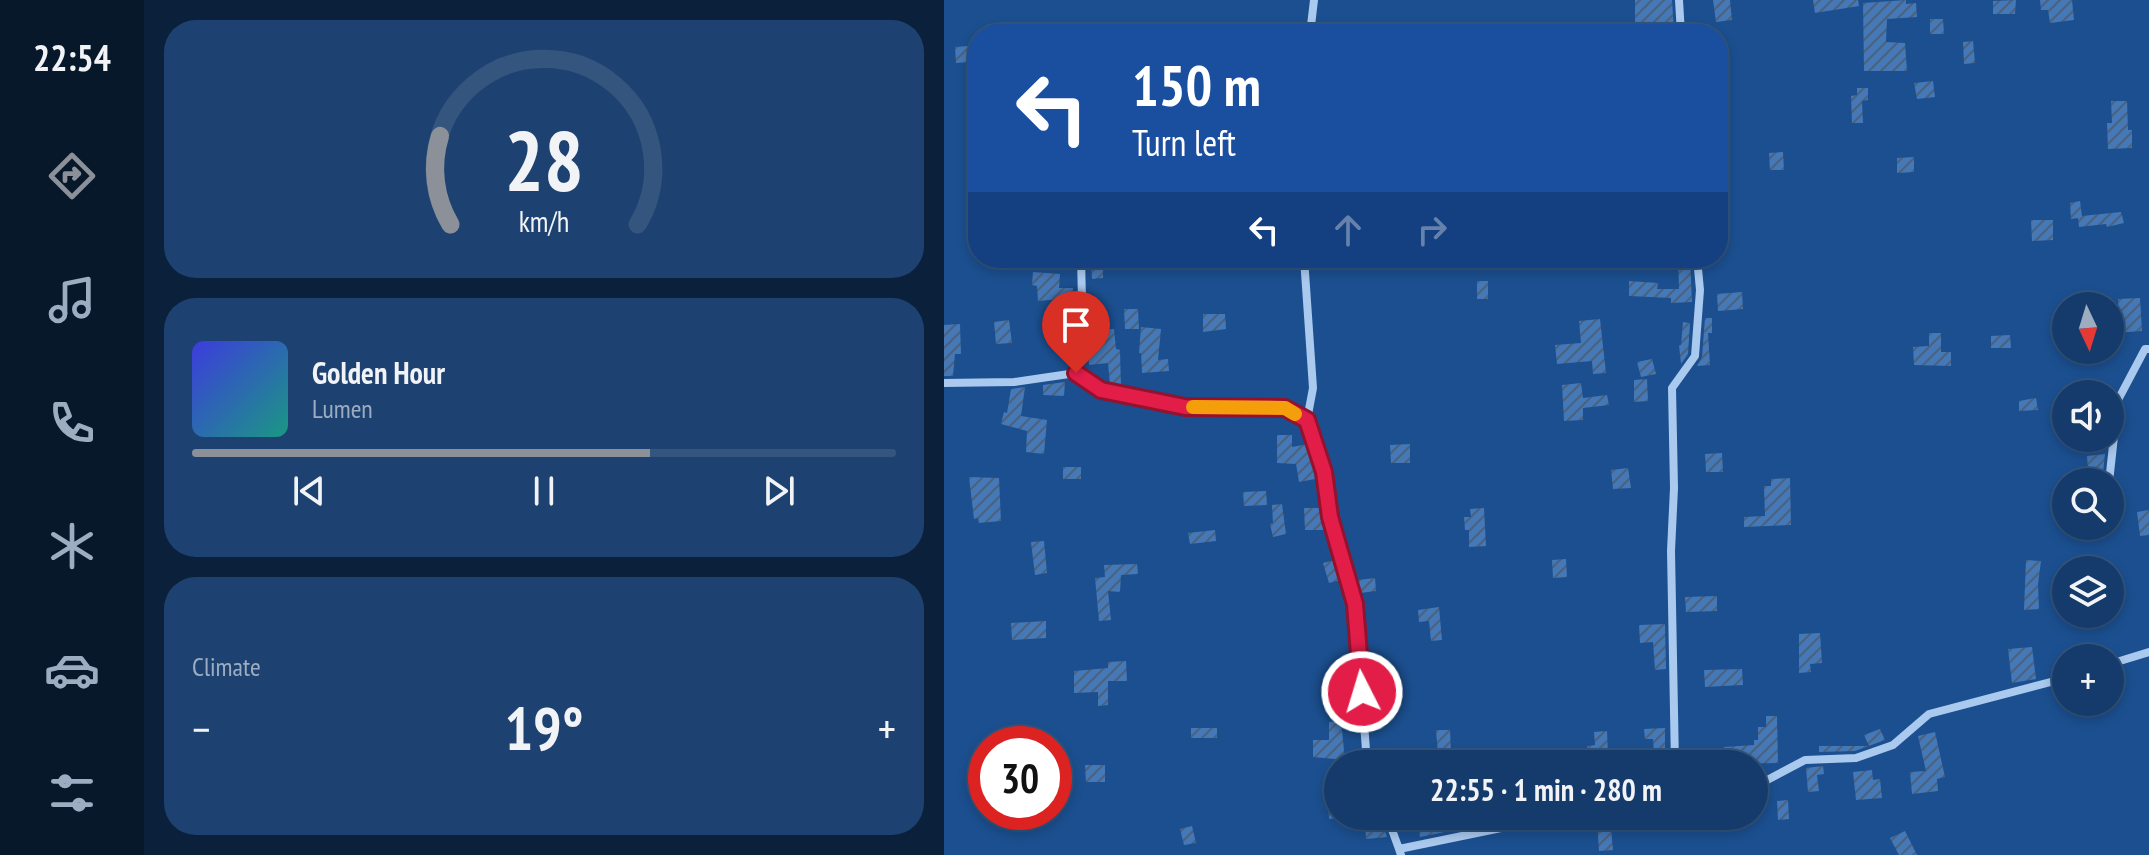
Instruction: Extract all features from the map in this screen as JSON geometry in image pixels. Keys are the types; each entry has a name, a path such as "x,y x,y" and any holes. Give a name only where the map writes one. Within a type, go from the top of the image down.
{"street":[{"path":"1311,24 1314,0"},
{"path":"1679,0 1680,24"},
{"path":"1076,373 1081,268"},
{"path":"1305,268 1313,388 1307,420 1324,472 1330,517 1355,604 1366,750"},
{"path":"1675,750 1672,388 1695,356 1700,290 1698,268"},
{"path":"2111,468 2118,400 2145,349 2149,349"},
{"path":"944,383 1014,382 1076,373 1101,390 1185,407 1285,408 1307,420"},
{"path":"2124,660 2149,652"},
{"path":"1768,780 1805,760 1856,758 1893,745 1929,714 2052,682"},
{"path":"1392,830 1400,852 1497,830"}],"building":[{"path":"1635,0 1672,0 1674,24 1635,24"},
{"path":"1713,0 1730,0 1732,20 1716,22"},
{"path":"1813,0 1858,0 1859,6 1815,13"},
{"path":"1906,0 1906,4 1916,3 1917,17 1887,19 1886,42 1905,43 1907,71 1864,71 1863,3"},
{"path":"2016,0 2015,14 1993,14 1993,1"},
{"path":"2040,0 2072,0 2074,20 2050,23 2048,10 2041,10"},
{"path":"1930,19 1943,19 1944,34 1930,34"},
{"path":"1973,41 1975,63 1964,64 1963,42"},
{"path":"968,46 968,62 956,63 955,47"},
{"path":"1933,81 1935,97 1917,99 1914,83"},
{"path":"1857,88 1868,88 1868,100 1862,101 1863,123 1852,123 1851,96 1857,95"},
{"path":"2111,101 2127,101 2132,148 2108,149 2107,123 2112,123"},
{"path":"1783,152 1784,170 1770,170 1769,153"},
{"path":"1914,157 1914,172 1897,173 1897,158"},
{"path":"2080,201 2082,216 2121,212 2124,223 2107,227 2106,224 2079,227 2078,218 2071,219 2070,203"},
{"path":"2031,220 2053,220 2053,240 2032,241"},
{"path":"1091,268 1112,268 1103,270 1103,278 1092,279"},
{"path":"1678,268 1690,268 1692,302 1671,303 1671,298 1629,296 1629,281 1658,283 1657,289 1679,289"},
{"path":"1033,272 1060,274 1059,288 1073,288 1073,314 1062,314 1061,299 1038,301 1037,286 1032,285"},
{"path":"1477,281 1488,281 1488,299 1477,299"},
{"path":"1742,292 1743,309 1718,311 1717,294"},
{"path":"2140,298 2142,331 2124,332 2124,299"},
{"path":"1124,309 1138,309 1139,329 1125,329"},
{"path":"1203,314 1225,314 1226,329 1203,332"},
{"path":"1705,318 1712,318 1712,333 1708,333 1710,365 1697,366 1702,357"},
{"path":"1600,319 1606,373 1593,374 1592,361 1557,364 1555,345 1581,343 1579,321"},
{"path":"1009,320 1012,343 996,344 994,322"},
{"path":"1683,322 1690,323 1688,354 1681,364 1679,345"},
{"path":"960,324 961,354 955,354 953,376 944,376 944,325"},
{"path":"1141,327 1161,329 1158,360 1168,359 1169,371 1142,373 1139,353"},
{"path":"1114,329 1116,349 1120,350 1121,387 1110,385 1108,363 1089,365 1088,352 1095,351 1095,330"},
{"path":"1929,333 1941,333 1941,352 1951,352 1951,366 1914,365 1913,347 1929,346"},
{"path":"2010,335 2011,348 1991,348 1991,336"},
{"path":"1652,359 1656,374 1641,377 1637,362"},
{"path":"1647,379 1648,401 1634,402 1634,380"},
{"path":"1065,382 1064,396 1043,395 1043,385"},
{"path":"1581,383 1583,398 1607,395 1609,405 1583,408 1583,420 1564,421 1562,385"},
{"path":"1025,387 1021,416 1047,420 1044,454 1026,452 1027,431 1001,424 1004,412 1007,413 1011,389"},
{"path":"2036,398 2038,410 2019,411 2019,401"},
{"path":"1277,435 1292,435 1292,447 1308,444 1315,479 1299,482 1296,464 1277,463"},
{"path":"1410,444 1410,463 1391,463 1390,445"},
{"path":"1722,453 1723,472 1706,472 1705,454"},
{"path":"2105,454 2104,468 2088,468 2087,456"},
{"path":"1063,467 1081,467 1081,479 1063,479"},
{"path":"1628,468 1631,488 1613,489 1611,470"},
{"path":"969,477 999,478 1001,521 979,523 978,518 974,519"},
{"path":"1790,478 1791,525 1744,527 1744,517 1765,516 1764,486 1771,486 1771,479"},
{"path":"1266,491 1267,505 1244,506 1243,492"},
{"path":"1282,504 1286,534 1273,537 1270,524 1273,523 1272,505"},
{"path":"1304,508 1322,508 1324,530 1305,530"},
{"path":"1484,508 1486,546 1469,547 1469,530 1465,530 1464,517 1471,517 1470,509"},
{"path":"2149,510 2149,535 2140,536 2137,512"},
{"path":"1215,530 1216,541 1190,544 1188,533"},
{"path":"1044,541 1047,573 1035,575 1031,542"},
{"path":"1566,559 1567,577 1553,578 1552,560"},
{"path":"1335,560 1341,580 1329,583 1323,563"},
{"path":"2026,560 2041,561 2039,609 2024,610"},
{"path":"1137,564 1138,574 1121,575 1120,592 1108,591 1111,620 1099,621 1095,578 1105,577 1104,565"},
{"path":"1375,578 1376,591 1360,593 1358,580"},
{"path":"1717,596 1717,611 1686,612 1685,597"},
{"path":"1439,607 1442,640 1431,641 1429,621 1419,622 1418,610"},
{"path":"1046,621 1046,638 1012,640 1011,623"},
{"path":"1665,624 1666,669 1655,670 1653,642 1640,643 1639,625"},
{"path":"1820,633 1822,663 1810,664 1811,672 1799,673 1799,634"},
{"path":"2032,647 2036,679 2012,683 2008,649"},
{"path":"1126,661 1127,681 1108,681 1108,705 1098,706 1098,692 1074,693 1074,671 1108,668 1108,662"},
{"path":"1742,669 1743,685 1705,687 1704,670"},
{"path":"1766,716 1777,716 1778,763 1768,763 1768,750 1724,750 1724,747 1754,745 1754,740 1758,740 1758,727 1766,727"},
{"path":"1341,721 1344,750 1324,750 1324,758 1313,757 1313,740 1329,740 1329,722"},
{"path":"1191,728 1217,728 1217,738 1191,738"},
{"path":"1665,728 1665,750 1654,750 1653,739 1645,739 1644,729"},
{"path":"1880,729 1885,740 1869,746 1864,735"},
{"path":"1436,730 1450,730 1451,750 1438,750"},
{"path":"1607,731 1608,750 1587,750 1587,746 1595,745 1594,732"},
{"path":"1935,732 1945,777 1937,779 1938,791 1912,794 1910,772 1926,771 1918,736"},
{"path":"1819,746 1869,746 1855,751 1819,752"},
{"path":"1085,765 1105,765 1105,782 1086,782"},
{"path":"1823,766 1824,774 1817,775 1819,791 1808,792 1806,768"},
{"path":"1872,770 1873,780 1880,779 1882,798 1856,800 1853,772"},
{"path":"1788,800 1789,819 1778,820 1777,801"},
{"path":"1192,826 1196,843 1184,845 1180,829"},
{"path":"1365,830 1385,830 1387,837 1366,839"},
{"path":"1419,830 1450,830 1450,831 1420,837"},
{"path":"1598,830 1611,830 1613,850 1599,851"},
{"path":"1905,831 1917,855 1899,855 1890,838"}],"slow traffic":[{"path":"1193,407 1285,408 1295,414"}],"route":[{"path":"1076,373 1101,390 1185,407 1285,408 1307,420 1324,472 1330,517 1355,604 1362,692"}]}
